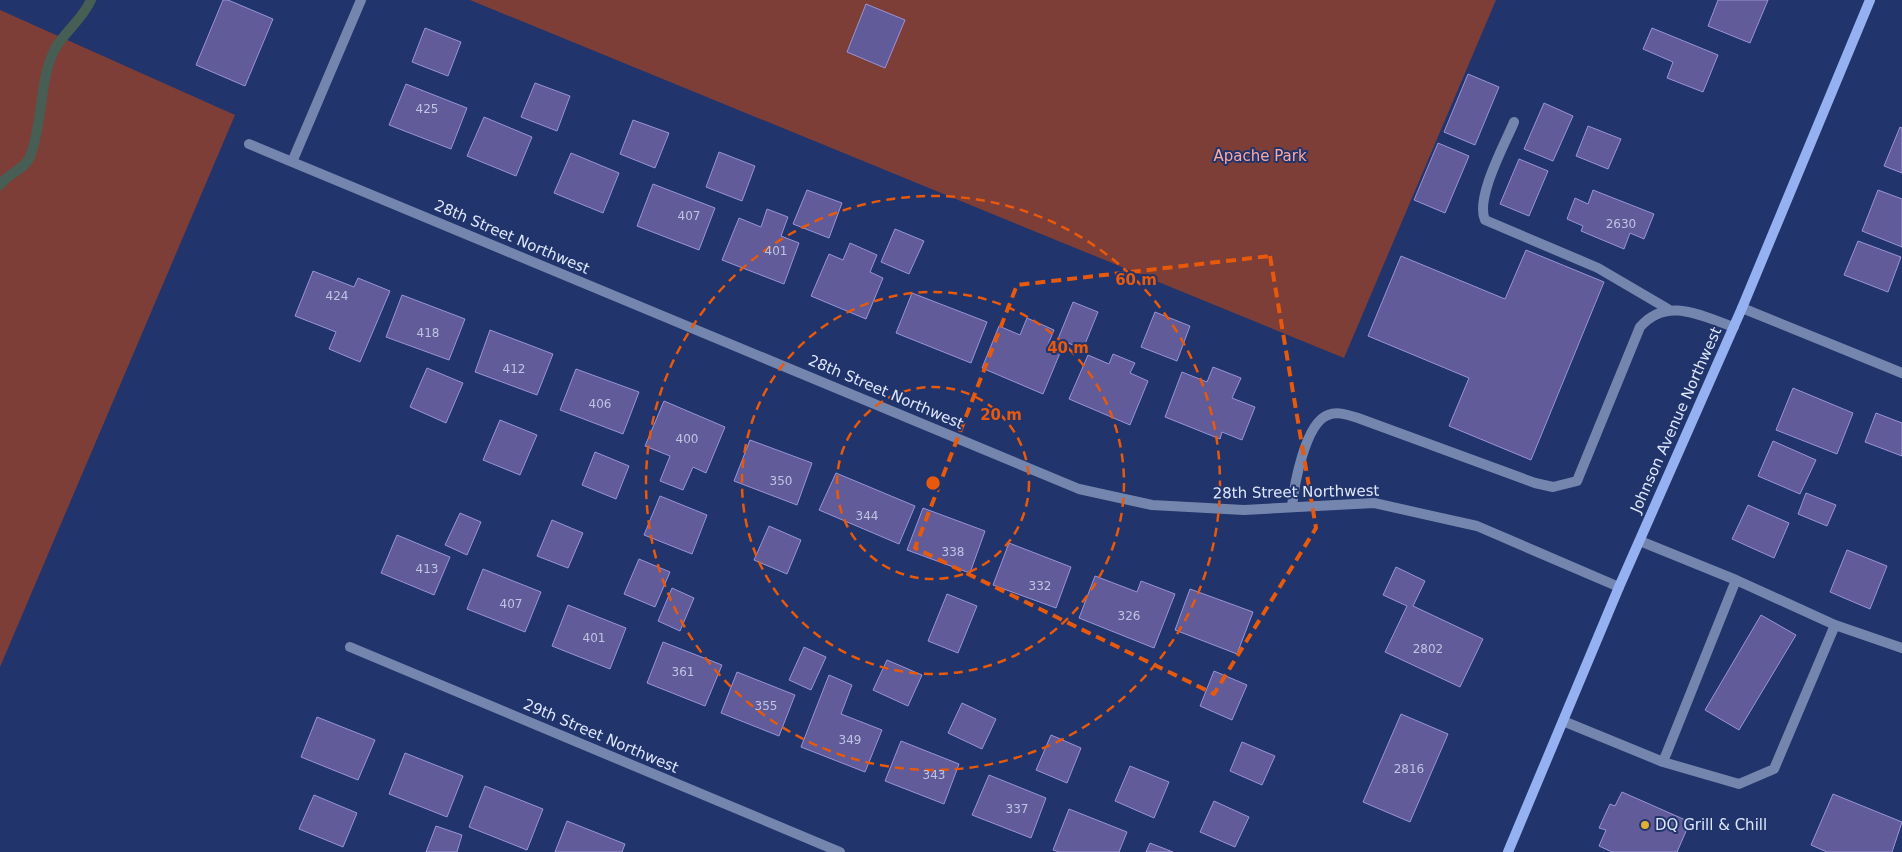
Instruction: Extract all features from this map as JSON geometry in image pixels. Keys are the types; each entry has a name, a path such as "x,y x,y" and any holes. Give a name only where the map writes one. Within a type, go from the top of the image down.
{"street":[{"path":"292,162 360,0"},
{"name":"Johnson Avenue Northwest","path":"1508,852 1619,587 1734,327 1870,0"},
{"path":"1514,122 1484,194 1482,213 1485,220 1598,268 1668,309 1685,311 1734,327"},
{"name":"28th Street Northwest","path":"249,144 1079,488 1152,506 1244,510 1374,503 1477,526 1619,587"},
{"path":"1742,308 1902,373"},
{"path":"1292,507 1298,464 1310,437 1318,422 1326,415 1336,412 1358,418 1535,483 1554,487 1577,481 1640,327 1647,318 1668,309"},
{"path":"1640,541 1736,580 1834,625 1902,648"},
{"path":"1663,762 1736,580"},
{"path":"1563,721 1663,762 1739,784 1774,768 1834,625"},
{"name":"29th Street Northwest","path":"350,647 840,852"}],"highlighted area":[{"path":"1270,256 1316,528 1214,694 915,548 1017,285"}],"green space":[{"name":"Apache Park","path":"470,0 1496,0 1344,358"},
{"path":"0,10 235,115 0,667"}],"building":[{"path":"223,0 228,0 273,19 245,86 196,65"},
{"path":"1718,0 1768,0 1750,43 1708,26"},
{"path":"866,4 905,20 885,68 847,52"},
{"path":"425,28 461,42 448,76 412,62"},
{"path":"1652,28 1718,55 1703,92 1667,78 1673,62 1643,49"},
{"path":"1468,74 1499,87 1475,145 1444,132"},
{"path":"535,83 570,96 557,131 521,117"},
{"path":"406,84 467,108 451,149 389,125"},
{"path":"1544,103 1573,116 1553,161 1524,149"},
{"path":"484,117 532,137 516,176 467,156"},
{"path":"633,120 669,133 655,168 620,154"},
{"path":"1588,126 1621,139 1608,169 1576,156"},
{"path":"1900,127 1902,128 1902,173 1884,166"},
{"path":"1438,143 1469,156 1445,213 1414,200"},
{"path":"719,152 755,166 742,201 706,187"},
{"path":"571,153 619,173 603,213 554,193"},
{"path":"1519,159 1548,171 1529,216 1500,204"},
{"path":"653,184 715,208 699,250 637,226"},
{"path":"807,190 842,203 829,238 793,224"},
{"path":"1593,190 1654,214 1644,239 1630,233 1624,249 1581,231 1583,226 1567,219 1575,198 1588,204"},
{"path":"1878,190 1902,199 1902,247 1862,231"},
{"path":"767,209 788,217 781,236 799,243 784,284 722,260 739,218 761,227"},
{"path":"895,229 924,241 909,274 881,262"},
{"path":"1858,241 1901,257 1888,292 1844,275"},
{"path":"850,243 877,255 870,272 883,278 866,319 811,296 829,254 843,260"},
{"path":"1526,250 1604,282 1531,460 1449,426 1469,378 1368,336 1401,256 1505,299"},
{"path":"313,271 354,287 358,278 390,291 360,362 329,349 336,332 295,316"},
{"path":"912,293 987,322 971,363 896,333"},
{"path":"402,295 465,319 449,360 386,337"},
{"path":"1073,302 1098,312 1083,349 1058,339"},
{"path":"1155,312 1190,326 1177,361 1141,347"},
{"path":"1027,318 1054,330 1047,347 1060,353 1043,394 982,368 999,326 1020,335"},
{"path":"490,330 553,354 537,395 475,372"},
{"path":"1113,354 1135,363 1130,373 1148,381 1130,425 1069,399 1088,355 1109,364"},
{"path":"1213,367 1241,378 1232,398 1255,407 1242,440 1222,432 1220,439 1165,417 1182,372 1207,382"},
{"path":"427,368 463,383 446,423 410,407"},
{"path":"576,369 639,392 623,434 560,410"},
{"path":"1793,388 1853,413 1837,454 1776,430"},
{"path":"664,401 725,427 706,473 693,467 683,490 660,481 670,456 645,446"},
{"path":"1876,413 1902,423 1902,456 1865,442"},
{"path":"500,420 537,435 520,475 483,460"},
{"path":"750,440 812,463 797,505 734,481"},
{"path":"1773,441 1816,460 1800,494 1758,476"},
{"path":"595,452 629,466 616,499 582,485"},
{"path":"836,473 915,506 899,544 819,510"},
{"path":"1806,493 1836,505 1827,526 1798,514"},
{"path":"660,496 707,515 692,554 644,535"},
{"path":"1748,505 1789,523 1774,558 1732,539"},
{"path":"923,508 985,531 970,573 907,550"},
{"path":"460,513 481,522 467,555 445,545"},
{"path":"552,520 583,533 568,568 537,556"},
{"path":"769,526 801,540 787,574 754,560"},
{"path":"397,535 450,557 434,595 381,573"},
{"path":"1009,543 1071,567 1056,608 993,585"},
{"path":"1847,550 1887,566 1870,609 1830,592"},
{"path":"639,559 670,572 655,607 624,594"},
{"path":"1396,567 1425,581 1413,606 1483,639 1460,687 1385,652 1407,606 1383,595"},
{"path":"483,569 541,592 525,632 467,609"},
{"path":"1095,576 1137,592 1141,581 1175,594 1154,648 1079,618"},
{"path":"672,588 694,598 680,631 658,621"},
{"path":"1190,589 1253,612 1237,654 1175,630"},
{"path":"947,594 977,606 958,653 928,641"},
{"path":"568,605 626,628 610,669 552,646"},
{"path":"1761,615 1796,635 1739,730 1705,710"},
{"path":"663,642 722,665 705,706 647,683"},
{"path":"804,647 826,657 811,690 789,680"},
{"path":"887,660 922,675 908,706 873,690"},
{"path":"1214,671 1247,685 1232,720 1200,706"},
{"path":"737,672 795,695 779,736 721,713"},
{"path":"829,675 852,685 841,714 882,730 865,772 801,747"},
{"path":"962,703 996,719 982,749 948,733"},
{"path":"1401,714 1448,734 1410,822 1363,802"},
{"path":"317,717 375,740 358,780 301,757"},
{"path":"1051,735 1081,748 1067,783 1036,770"},
{"path":"901,741 959,764 944,804 885,781"},
{"path":"1242,742 1275,756 1262,785 1230,771"},
{"path":"405,753 463,776 447,817 389,794"},
{"path":"1130,766 1169,782 1154,818 1115,801"},
{"path":"989,775 1046,798 1031,838 972,815"},
{"path":"485,786 543,809 527,850 469,827"},
{"name":"DQ Grill & Chill","path":"1622,792 1690,822 1677,852 1612,852 1599,846 1606,830 1599,828 1610,804 1615,806"},
{"path":"1833,794 1902,822 1892,852 1827,852 1811,845"},
{"path":"314,795 357,813 343,847 299,829"},
{"path":"1214,801 1249,817 1235,847 1200,832"},
{"path":"1069,809 1127,832 1119,852 1059,852 1053,850"},
{"path":"567,821 625,844 622,852 555,852"},
{"path":"436,826 462,835 457,852 426,852"},
{"path":"1150,843 1173,852 1146,852"}],"waterway":[{"path":"0,185 24,165 30,157 50,61 59,43 83,14 91,0"}],"place":[{"name":"DQ Grill & Chill","path":"1645,825"}]}
